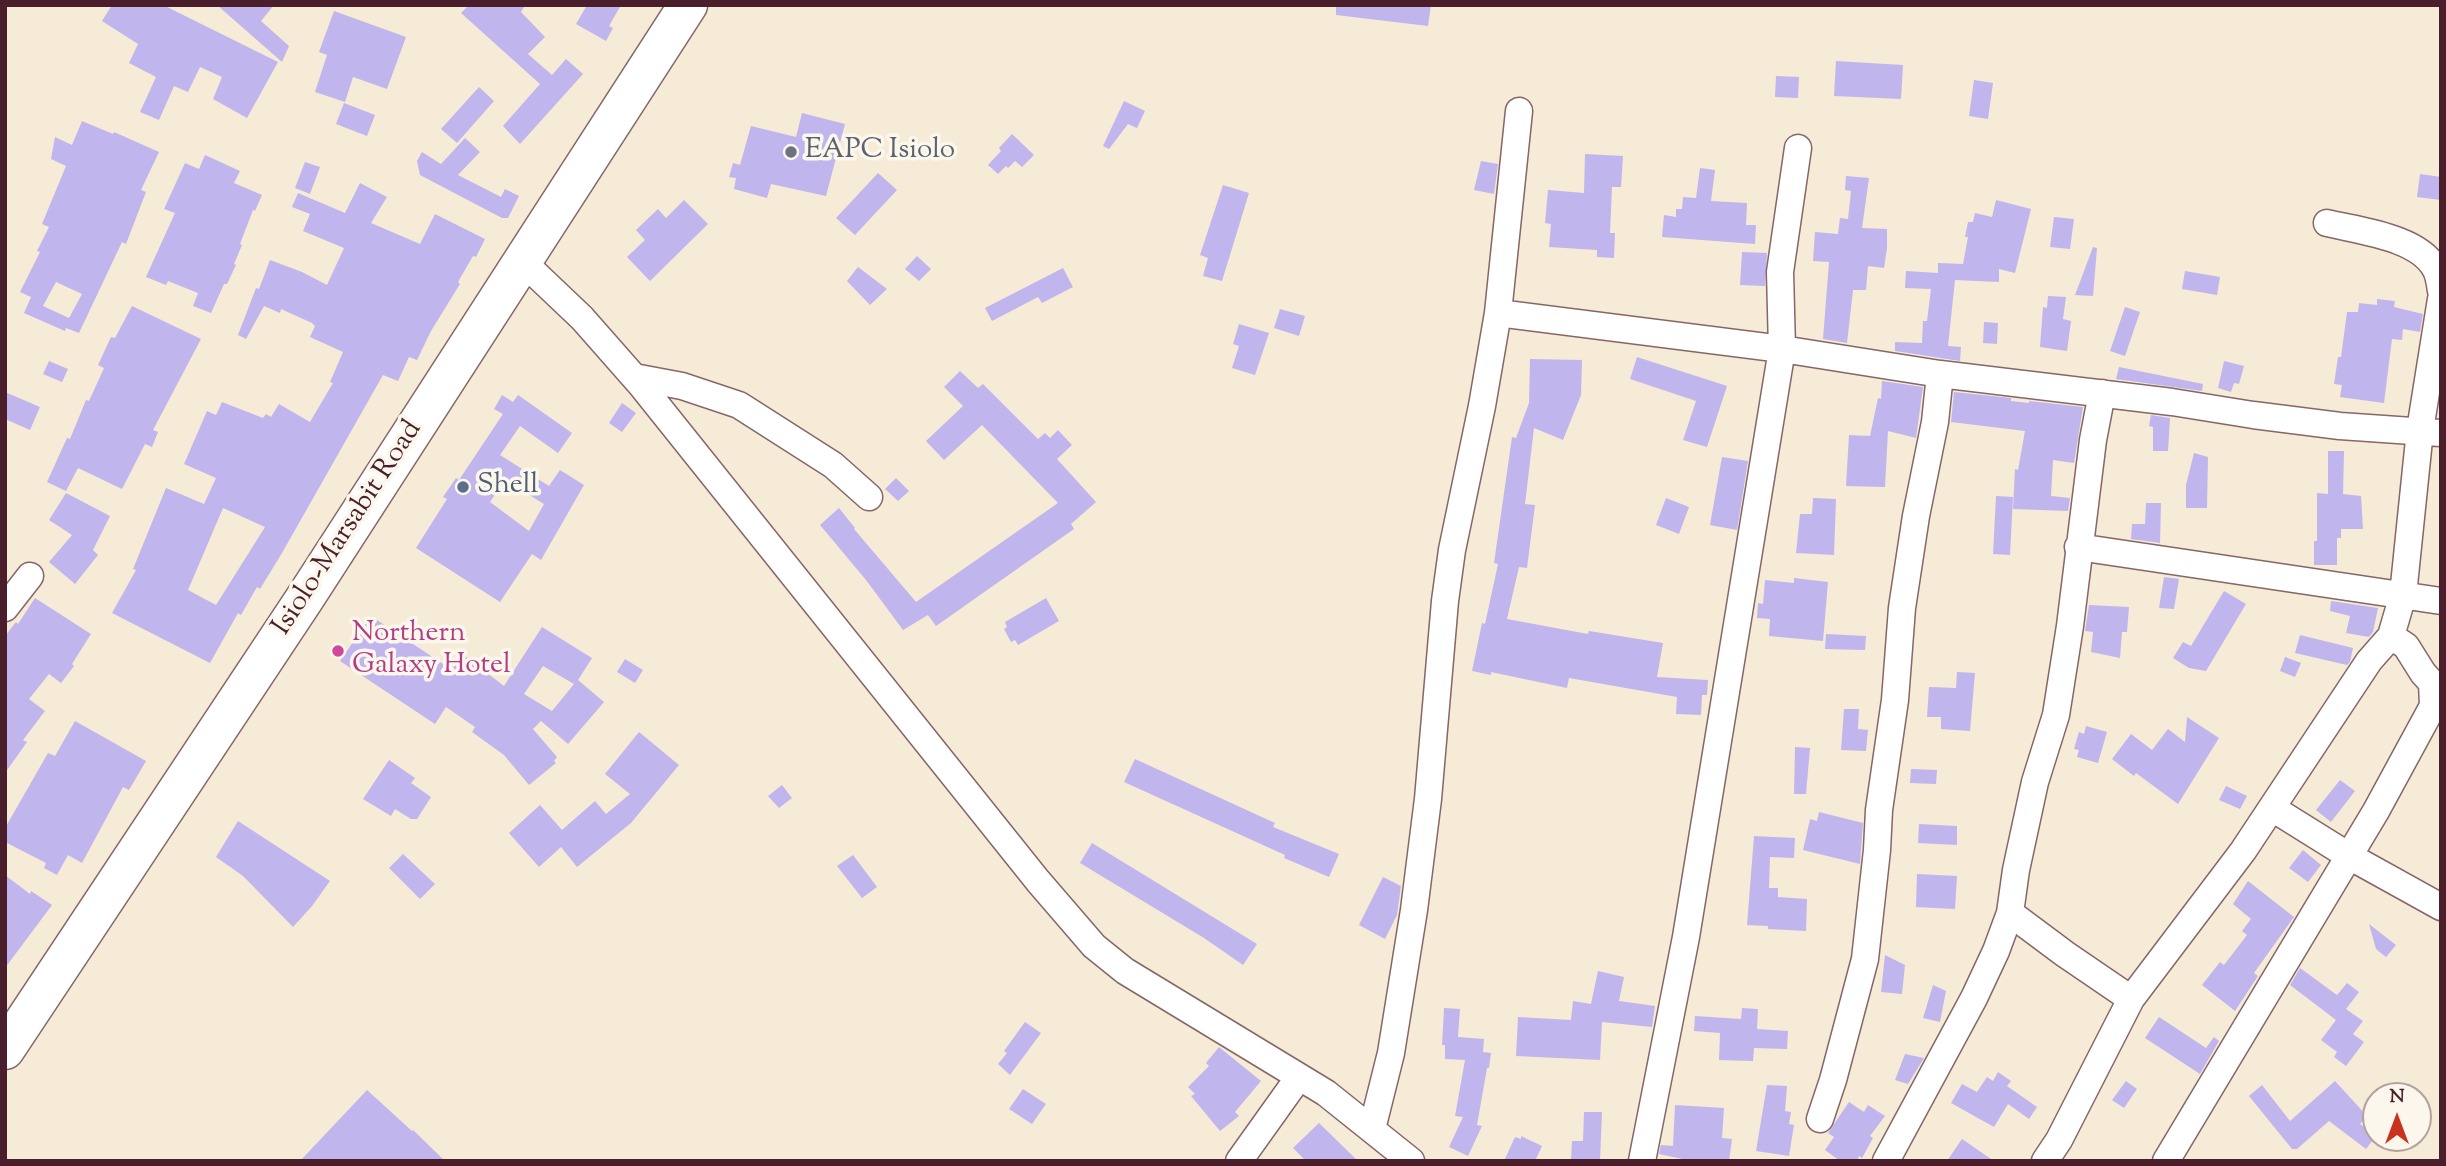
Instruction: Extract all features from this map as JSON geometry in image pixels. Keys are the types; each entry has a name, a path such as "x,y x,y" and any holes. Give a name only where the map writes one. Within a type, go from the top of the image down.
{"highway":[{"name":"Isiolo-Marsabit Road","path":"5,1050 305,598 688,5"}],"street":[{"path":"1372,1129 1391,1053 1414,910 1428,799 1445,601 1452,551 1482,407 1498,313 1519,111"},
{"path":"1642,1161 1686,937 1782,349 1780,272 1798,148"},
{"path":"2327,223 2402,240 2431,261 2437,272 2441,291"},
{"path":"522,261 582,318 634,377 1038,881 1094,946 1125,971 1326,1094 1411,1161"},
{"path":"2045,1161 2059,1140 2131,999 2243,851 2369,661 2391,636 2403,596 2430,432 2441,299"},
{"path":"1498,313 2340,426 2430,432"},
{"path":"1820,1119 1865,959 1879,810 1895,700 1902,608 1916,516 1935,422 1940,374"},
{"path":"634,377 682,386 739,405 832,465 869,497"},
{"path":"1886,1161 1974,998 2010,913 2016,870 2035,782 2056,715 2093,440 2102,393"},
{"path":"2078,547 2441,601"},
{"path":"5,608 30,576"},
{"path":"2166,1161 2376,811 2433,705 2432,684 2406,646 2391,636"},
{"path":"2272,808 2349,856 2441,907"},
{"path":"2010,913 2131,999"},
{"path":"1239,1161 1299,1077"}],"building":[{"path":"112,5 163,5 278,62 247,118 213,99 222,77 200,67 188,92 174,86 159,120 140,112 156,77 129,63 138,44 102,21"},
{"path":"217,5 274,5 261,21 289,46 282,62"},
{"path":"469,5 525,5 521,12 545,37 528,54 552,75 566,59 583,74 520,144 503,126 540,84 461,13"},
{"path":"587,5 621,5 609,26 613,28 606,41 576,24"},
{"path":"1336,5 1431,5 1428,26 1336,15"},
{"path":"334,11 406,37 387,89 353,77 345,102 315,92 327,55 319,52"},
{"path":"1836,61 1903,65 1901,99 1834,96"},
{"path":"1776,76 1799,77 1798,98 1775,97"},
{"path":"1974,80 1993,83 1988,119 1969,116"},
{"path":"479,87 494,101 457,143 441,129"},
{"path":"1124,101 1145,111 1137,128 1128,124 1109,149 1103,146"},
{"path":"344,103 375,115 367,136 336,124"},
{"name":"EAPC Isiolo","path":"802,113 845,124 826,196 771,184 767,198 734,189 736,178 729,177 733,163 740,165 751,126 796,137"},
{"path":"82,121 159,152 141,190 146,192 126,244 122,242 79,333 66,328 65,331 24,313 31,297 20,292 40,252 37,251 49,227 42,224 66,166 51,159 55,137 72,145","holes":["56,282 82,294 69,318 43,306"]},
{"path":"1012,134 1034,155 1022,167 1015,161 998,174 988,165"},
{"path":"465,138 480,152 458,175 501,197 505,189 519,196 508,218 502,218 420,175 417,161 422,152 441,164"},
{"path":"1585,154 1623,156 1621,187 1612,187 1610,233 1615,233 1614,258 1597,257 1597,250 1549,247 1551,224 1545,223 1548,190 1584,193"},
{"path":"205,155 240,171 234,183 262,195 240,244 242,245 234,264 236,265 211,313 193,306 198,293 168,281 166,285 146,277 175,213 164,209 185,163 199,169"},
{"path":"1481,161 1498,164 1494,194 1474,190"},
{"path":"305,162 320,167 310,194 295,188"},
{"path":"1700,168 1715,170 1711,201 1747,203 1746,225 1756,225 1755,244 1662,237 1664,215 1676,217 1676,209 1682,209 1683,197 1696,198"},
{"path":"878,173 897,190 855,235 836,218"},
{"path":"2420,174 2441,177 2441,200 2417,197"},
{"path":"1846,176 1869,178 1862,228 1887,229 1884,268 1868,266 1866,290 1853,290 1847,343 1823,339 1829,262 1813,261 1815,232 1838,234 1840,218 1848,219 1851,191 1845,190"},
{"path":"360,183 387,197 371,223 420,244 435,214 485,239 458,282 460,284 417,360 409,357 398,381 383,375 282,553 241,615 238,613 210,663 112,613 136,570 133,569 166,488 204,504 216,478 184,464 207,411 216,415 222,402 263,418 266,414 271,417 279,404 310,422 333,383 330,382 343,352 310,337 315,326 312,323 281,309 280,313 264,306 246,339 238,335 270,260 327,285 344,248 303,231 310,214 292,207 298,193 345,213","holes":["223,508 265,527 216,605 188,590"]},
{"path":"1223,185 1249,193 1222,281 1203,276 1208,258 1200,255"},
{"path":"684,200 708,224 650,281 627,257 645,240 636,230 658,209 666,218"},
{"path":"1996,200 2031,209 2015,273 1999,269 1999,282 1955,280 1948,346 1961,347 1960,361 1895,351 1895,342 1922,343 1923,321 1927,321 1931,289 1905,288 1906,271 1938,273 1938,263 1963,264 1968,222 1973,222 1975,213 1992,217"},
{"path":"2054,217 2074,219 2070,249 2050,247"},
{"path":"2093,247 2097,248 2093,296 2075,295"},
{"path":"1742,252 1767,253 1765,286 1740,285"},
{"path":"917,256 931,269 919,281 905,269"},
{"path":"858,267 887,289 870,305 847,281"},
{"path":"1063,268 1073,287 1042,303 1038,297 992,321 985,308"},
{"path":"2185,271 2220,277 2217,295 2182,289"},
{"path":"2048,296 2066,297 2063,319 2071,321 2067,351 2040,347 2043,307 2047,308"},
{"path":"2377,299 2395,301 2394,307 2423,314 2420,332 2403,329 2402,340 2392,339 2384,403 2340,397 2342,385 2334,384 2347,312 2358,312 2359,303 2377,305"},
{"path":"132,306 201,339 153,430 158,432 152,447 145,444 122,489 78,468 66,491 47,482 104,368 98,365 111,337 115,338"},
{"path":"2125,307 2140,312 2125,356 2110,351"},
{"path":"1280,309 1305,316 1299,336 1274,328"},
{"path":"1984,322 1998,323 1997,344 1983,343"},
{"path":"1239,324 1269,333 1255,375 1232,368 1239,346 1233,344"},
{"path":"1637,357 1727,386 1707,447 1683,440 1696,401 1630,379"},
{"path":"1530,359 1582,360 1581,395 1563,440 1534,428 1525,504 1535,505 1527,568 1519,567 1507,619 1588,634 1589,631 1663,643 1657,677 1708,680 1707,695 1702,695 1701,715 1676,714 1677,697 1569,678 1567,688 1491,672 1491,675 1472,671 1498,564 1494,563 1512,437 1516,438 1529,403"},
{"path":"49,361 68,369 62,382 43,374"},
{"path":"2224,361 2244,366 2239,384 2234,383 2231,392 2218,388"},
{"path":"2119,367 2203,384 2202,391 2116,379"},
{"path":"960,371 978,388 983,384 1038,439 1045,433 1050,438 1058,430 1072,445 1057,459 1096,502 1071,524 1074,529 936,626 928,615 903,630 820,525 839,508 916,602 1058,503 982,425 944,460 926,441 963,406 944,387"},
{"path":"1882,381 1923,387 1916,438 1888,431 1885,487 1846,486 1849,435 1870,436 1878,398 1881,399"},
{"path":"5,392 40,407 30,430 5,419"},
{"path":"1954,392 2011,398 2011,401 2083,407 2074,463 2053,460 2051,496 2070,498 2068,511 2013,509 2015,469 2018,470 2025,431 1951,422"},
{"path":"502,395 513,402 518,395 572,433 558,453 520,426 500,455 549,486 560,470 584,485 541,560 532,554 500,602 416,548 447,499 443,497 456,478 459,480 503,414 494,409","holes":["505,480 544,504 529,531 490,502"]},
{"path":"622,403 636,413 622,432 609,423"},
{"path":"2151,415 2170,418 2168,451 2153,451 2153,427 2149,426"},
{"path":"2328,451 2344,451 2343,494 2361,496 2363,529 2341,529 2341,538 2337,538 2337,565 2314,565 2317,493 2328,494"},
{"path":"2194,453 2208,457 2207,508 2186,508 2186,485"},
{"path":"1722,457 1748,461 1737,530 1710,525"},
{"path":"896,478 909,491 898,501 885,489"},
{"path":"66,493 110,516 93,550 98,555 75,584 49,562 72,535 49,520"},
{"path":"1996,496 2013,497 2010,555 1993,554"},
{"path":"1666,498 1689,507 1679,534 1656,525"},
{"path":"1813,498 1836,499 1834,555 1796,553 1800,514 1812,514"},
{"path":"2146,503 2161,503 2160,543 2131,539 2132,524 2145,524"},
{"path":"2164,577 2179,579 2174,609 2159,608"},
{"path":"1794,578 1828,582 1823,641 1769,636 1770,619 1757,618 1758,603 1763,604 1765,580 1794,583"},
{"path":"2224,591 2246,604 2206,671 2189,668 2173,658 2183,642 2191,646"},
{"path":"35,598 91,634 72,664 74,666 61,683 49,674 29,699 45,711 23,740 27,742 5,773 5,636 16,622 18,624"},
{"path":"1046,598 1059,621 1018,645 1015,640 1011,642 1004,629 1007,627 1005,622"},
{"path":"2331,601 2378,608 2373,632 2369,637 2346,633 2350,616 2330,611"},
{"path":"2089,605 2129,607 2127,632 2122,632 2120,658 2091,652 2093,632 2085,631"},
{"path":"371,616 452,670 462,654 504,686 542,627 592,658 578,680 604,702 568,744 541,721 533,729 557,757 554,761 556,763 529,785 504,755 472,732 475,727 446,707 435,724 340,661","holes":["543,666 574,684 552,711 524,694"]},
{"path":"1826,634 1866,636 1865,650 1825,649"},
{"path":"2300,635 2353,648 2350,662 2347,665 2295,653"},
{"path":"2285,657 2301,663 2295,677 2280,671"},
{"path":"625,659 643,670 635,683 617,672"},
{"path":"1957,672 1975,673 1970,731 1941,729 1941,717 1927,717 1929,687 1956,688"},
{"path":"1844,709 1859,709 1858,729 1868,730 1866,751 1841,750"},
{"path":"2187,717 2219,738 2178,804 2112,759 2131,734 2152,750 2168,729 2185,742"},
{"path":"75,721 146,761 129,790 123,787 82,863 68,855 57,875 44,868 46,863 5,842 5,828 48,753 55,756"},
{"path":"2086,726 2107,732 2098,763 2077,757 2079,750 2074,749 2079,732 2084,734"},
{"path":"639,732 679,765 631,823 577,867 561,847 539,867 509,833 540,805 562,830 595,801 606,814 630,794 605,774"},
{"path":"1795,747 1810,748 1806,794 1794,794"},
{"path":"1135,759 1275,823 1273,827 1339,854 1329,877 1124,782"},
{"path":"389,760 415,778 411,783 431,797 417,819 411,819 395,809 391,816 363,799"},
{"path":"1911,769 1937,770 1936,784 1910,783"},
{"path":"2340,780 2355,791 2331,822 2316,810"},
{"path":"782,785 792,798 779,808 768,796"},
{"path":"2226,786 2247,796 2240,809 2219,800"},
{"path":"1819,812 1863,823 1860,864 1803,850 1810,819 1817,821"},
{"path":"238,821 330,881 293,927 243,876 216,857"},
{"path":"1919,824 1957,826 1957,845 1918,843"},
{"path":"1754,836 1795,838 1794,858 1770,857 1769,888 1778,888 1778,897 1807,899 1806,931 1747,925"},
{"path":"1092,843 1257,944 1243,965 1204,938 1080,863"},
{"path":"2303,850 2321,865 2308,882 2289,868"},
{"path":"403,854 435,884 420,899 389,868"},
{"path":"853,855 877,887 862,898 837,866"},
{"path":"1917,874 1957,876 1955,909 1916,907"},
{"path":"5,875 30,894 31,891 52,905 5,968"},
{"path":"1383,877 1401,886 1397,915 1385,939 1359,925"},
{"path":"2248,881 2294,917 2254,973 2258,976 2235,1011 2202,985 2220,962 2224,965 2247,935 2242,931 2251,919 2233,904"},
{"path":"2369,924 2396,945 2386,957 2376,949"},
{"path":"1885,955 1905,965 1902,994 1881,992"},
{"path":"2300,968 2337,995 2347,983 2359,992 2346,1009 2363,1021 2353,1034 2364,1042 2346,1066 2334,1057 2337,1052 2321,1040 2336,1020 2290,985"},
{"path":"1598,971 1624,977 1619,1001 1655,1006 1652,1027 1602,1022 1600,1060 1516,1056 1518,1017 1571,1020 1573,1001 1591,1004"},
{"path":"1933,985 1946,991 1940,1022 1923,1018"},
{"path":"1444,1008 1460,1009 1458,1037 1484,1039 1483,1052 1491,1053 1477,1125 1482,1126 1468,1156 1449,1147 1463,1117 1455,1116 1465,1060 1445,1059 1445,1045 1442,1045"},
{"path":"1742,1008 1758,1009 1757,1029 1788,1031 1787,1049 1754,1048 1753,1061 1719,1060 1720,1033 1694,1031 1695,1016 1741,1019"},
{"path":"2159,1017 2206,1048 2214,1037 2219,1041 2200,1074 2145,1038"},
{"path":"1025,1022 1041,1033 1010,1075 998,1064"},
{"path":"1219,1047 1261,1081 1235,1112 1239,1116 1220,1131 1191,1096 1195,1094 1188,1087 1209,1066 1206,1063"},
{"path":"1905,1054 1924,1058 1908,1084 1895,1080"},
{"path":"1998,1072 2011,1081 2007,1086 2037,1107 2029,1119 2008,1104 1994,1127 1951,1103 1962,1084 1977,1092 1987,1077 1993,1081"},
{"path":"2126,1081 2137,1089 2124,1108 2112,1100"},
{"path":"2335,1081 2362,1111 2362,1146 2329,1121 2297,1149 2292,1149 2249,1096 2262,1085 2290,1121"},
{"path":"1767,1085 1787,1086 1785,1111 1791,1112 1789,1124 1794,1125 1789,1156 1756,1151"},
{"path":"1023,1089 1046,1104 1032,1124 1009,1109"},
{"path":"367,1090 413,1130 445,1161 300,1161"},
{"path":"1849,1102 1864,1112 1868,1105 1885,1116 1870,1136 1873,1138 1862,1158 1859,1156 1857,1161 1840,1161 1825,1150 1834,1137 1828,1133"},
{"path":"1675,1105 1724,1108 1722,1138 1732,1139 1729,1161 1692,1161 1659,1154 1661,1145 1673,1146"},
{"path":"1584,1112 1602,1112 1600,1161 1571,1161 1572,1141 1583,1141"},
{"path":"1319,1123 1358,1161 1306,1161 1293,1148"},
{"path":"1521,1136 1542,1146 1535,1161 1504,1161 1515,1137 1521,1139"},
{"path":"1962,1139 1994,1161 1947,1161"}],"place":[{"name":"EAPC Isiolo","path":"791,152"},
{"name":"Shell","path":"463,487"},
{"name":"Northern Galaxy Hotel","path":"338,651"}]}
